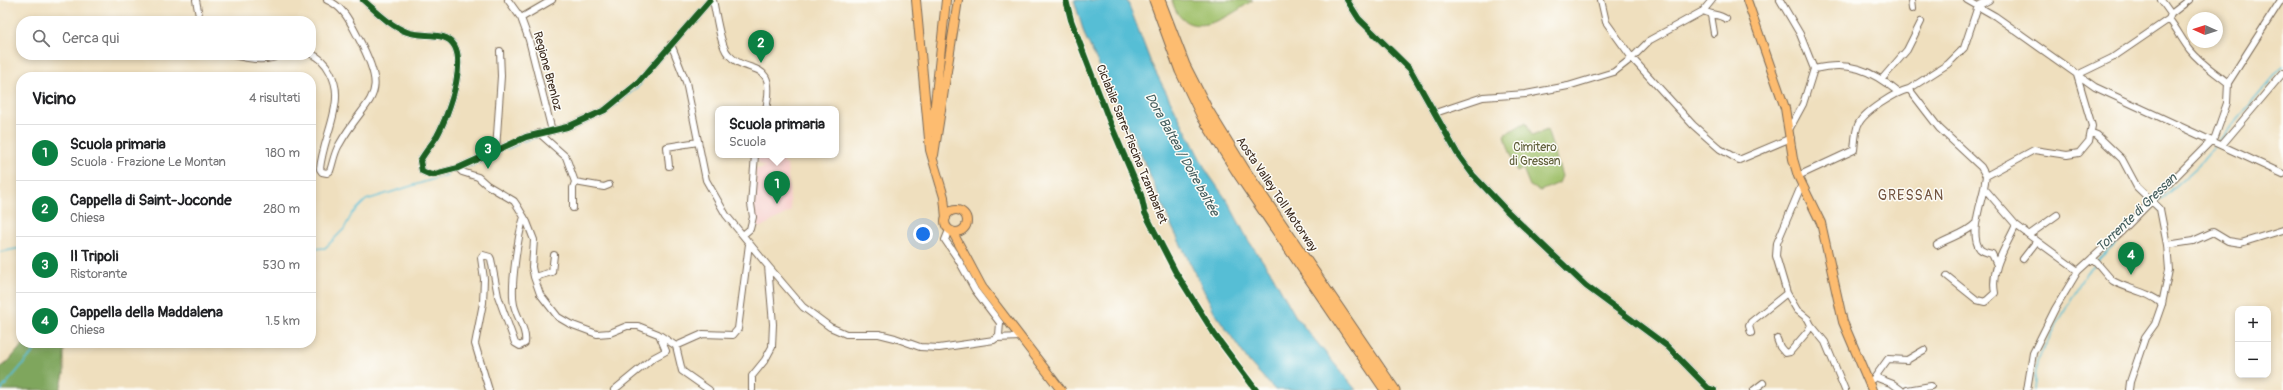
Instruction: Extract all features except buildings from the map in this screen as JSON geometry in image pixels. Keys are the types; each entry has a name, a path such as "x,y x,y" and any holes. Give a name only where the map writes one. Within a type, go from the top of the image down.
{"highway":[{"name":"Aosta Valley Toll Motorway","path":"1154,0 1180,71 1202,117 1240,177 1385,390"},
{"name":"Aosta Valley Toll Motorway","path":"1160,0 1185,65 1207,108 1245,170 1395,390"}],"main road":[{"path":"916,0 928,131 934,162 944,197 945,223 963,251 982,287 1061,390"},
{"path":"934,162 933,110 946,0"},
{"path":"934,162 958,0"},
{"path":"1748,0 1785,108 1790,128 1793,159 1798,176 1821,223 1843,322 1872,379 1872,390"},
{"path":"944,197 957,210 963,213 966,218 963,251"},
{"path":"946,218 951,211 957,210"},
{"path":"951,231 958,232 964,228"}],"street":[{"path":"196,0 199,16"},
{"path":"316,58 326,67 335,88 334,109 324,140 320,169 322,172 327,173 332,166 337,147 361,116 376,89 373,69 352,22 338,7 327,0"},
{"path":"363,0 391,23 407,32 444,37 453,42 459,52 459,64 447,116 420,164 422,171 431,175 458,168 496,150 581,122 613,104 638,83 712,0"},
{"name":"Regione Brenloz","path":"508,0 521,18 529,40 552,131"},
{"path":"521,18 552,0"},
{"path":"712,0 728,55 740,64 757,68 764,75 768,83 766,106"},
{"path":"1347,0 1359,19 1410,69 1457,153 1473,175 1507,211 1586,286 1667,346 1708,388 1714,390"},
{"path":"1602,0 1606,22 1632,58 1693,125 1720,149 1739,160 1791,138"},
{"path":"1435,113 1483,97 1526,94 1568,86 1614,72 1632,58 1650,40 1703,11 1712,0"},
{"path":"1780,0 1800,34 1814,68 1803,104 1790,128"},
{"path":"1911,0 1912,9"},
{"path":"1966,0 1978,6 2095,87 2281,172"},
{"path":"1798,176 1854,150 1858,124 1874,109 1898,92 1908,89 1948,64 1964,48 1978,6 1989,0"},
{"path":"2161,0 2190,50 2203,64 2228,83"},
{"path":"2077,75 2112,58 2170,16 2189,0"},
{"path":"2027,390 2033,353 2055,309 2078,271 2215,137 2227,103 2228,83 2281,0"},
{"path":"1703,11 1711,15 1721,15 1726,19"},
{"path":"1711,15 1714,32"},
{"path":"1882,79 1907,50 1921,22"},
{"path":"672,46 686,82 706,180 726,215 803,307 830,327 846,334 879,334 920,347 939,348 989,342 997,338 1020,337"},
{"path":"496,150 501,76 500,51"},
{"path":"1814,68 1850,65 1882,79 1898,92"},
{"path":"2222,145 2283,73"},
{"path":"1986,176 2034,150 2067,155 2079,153 2089,141 2092,133 2092,126 2077,75"},
{"path":"1908,89 1939,128 1981,166 1986,176 1976,223 1977,244 1981,251 1992,254 1996,265"},
{"path":"2092,133 2097,135 2122,159 2137,187 2160,209 2167,246 2169,270 2162,304 2155,324 2144,338 2130,382 2129,390"},
{"path":"540,135 556,146 566,157 575,182 573,188 573,208"},
{"path":"669,166 667,147 698,142"},
{"path":"743,235 750,229 753,217 751,204 755,158"},
{"path":"458,168 462,172 478,177 492,189 514,201 524,217 534,240 532,267 534,278 540,294 558,316 570,324 597,334 610,332 631,325 658,334 676,346 682,371 709,390"},
{"path":"575,182 604,187 609,185"},
{"path":"1802,184 1777,243 1776,256 1787,293 1797,310 1808,319 1825,342 1845,390"},
{"path":"1984,188 2016,225 2078,271"},
{"path":"2029,235 2057,215"},
{"path":"489,390 475,344 478,322 483,303 484,279 481,258 483,255 487,255 491,259 498,296 515,343 520,346 525,343 526,337 514,304 514,286 520,227 524,217"},
{"path":"1937,245 1948,238 1970,230 1976,223"},
{"path":"1947,276 1977,300 1985,302 1995,293 1992,281 1996,265 2016,225"},
{"path":"2167,246 2193,241 2213,232 2228,241 2241,244 2283,230"},
{"path":"951,231 945,236 947,243 958,259 975,290 1000,323 997,338"},
{"path":"2023,259 2036,241"},
{"path":"676,346 703,334 733,335 737,333 749,244"},
{"path":"534,278 552,272 554,256"},
{"path":"2092,258 2103,267 2112,281 2144,293 2162,304"},
{"path":"752,390 752,376 765,360 772,346 773,324 768,266"},
{"path":"1750,332 1749,326 1751,322 1787,293"},
{"path":"1777,339 1780,347 1785,353 1790,352 1808,331 1811,325"},
{"path":"614,390 653,358 666,351 658,334"},
{"path":"1901,390 1893,384 1872,379 1888,359 1907,360 1924,350"},
{"path":"1754,390 1763,383"},
{"path":"1907,390 1931,386"}],"shaded area":[{"path":"758,158 783,158 784,164 787,164 791,211 759,228 756,225 753,203 756,184 755,168 760,169 765,167 758,162"}],"green space":[{"path":"1172,0 1253,0 1220,20 1208,24 1197,25 1186,22 1178,14"},
{"name":"Cimitero di Gressan","path":"1526,122 1532,136 1547,130 1562,176 1559,183 1540,191 1530,186 1523,169 1517,172 1504,135"},
{"path":"20,348 64,348 64,374 60,390 0,390 0,367 7,363"}],"water":[{"name":"Dora Baltea / Doire baltée","path":"1074,0 1127,0 1151,63 1207,172 1228,202 1248,240 1272,274 1296,317 1356,390 1275,390 1250,363 1215,313 1172,227 1133,136 1085,36"}],"waterway":[{"name":"Torrente di Gressan","path":"2218,142 2283,66"},
{"path":"615,106 641,84"},
{"path":"546,136 569,131 600,115"},
{"path":"523,141 537,137"},
{"path":"507,149 518,144"},
{"name":"Torrente di Gressan","path":"2157,203 2198,166 2216,145"},
{"path":"467,167 473,165"},
{"path":"316,249 325,248 344,229 352,214 366,200 447,175"},
{"name":"Torrente di Gressan","path":"2097,261 2155,205"},
{"path":"0,252 16,249"},
{"name":"Torrente di Gressan","path":"2034,390 2037,361 2085,274 2095,264"},
{"path":"1,390 37,348"}],"cycle path":[{"path":"363,0 384,18 407,32 443,37 452,43 457,53 458,67 456,82 447,113 437,136 420,161 422,171 431,175 458,168 526,137 567,127 605,110 638,83 710,0"},
{"name":"Ciclabile Sarre-Piscina Tzambarlet","path":"1066,0 1071,20 1109,120 1141,195 1145,213 1175,271 1215,335 1256,390"},
{"path":"1347,0 1359,19 1410,69 1457,153 1473,175 1507,211 1586,286 1667,346 1708,388 1714,390"}],"place":[{"name":"Cappella di Saint-Joconde","path":"761,63"},
{"name":"Il Tripoli","path":"488,169"},
{"name":"Scuola primaria","path":"777,204"},
{"name":"Cappella della Maddalena","path":"2131,275"}],"district":[{"name":"GRESSAN","path":"1911,195"}]}
